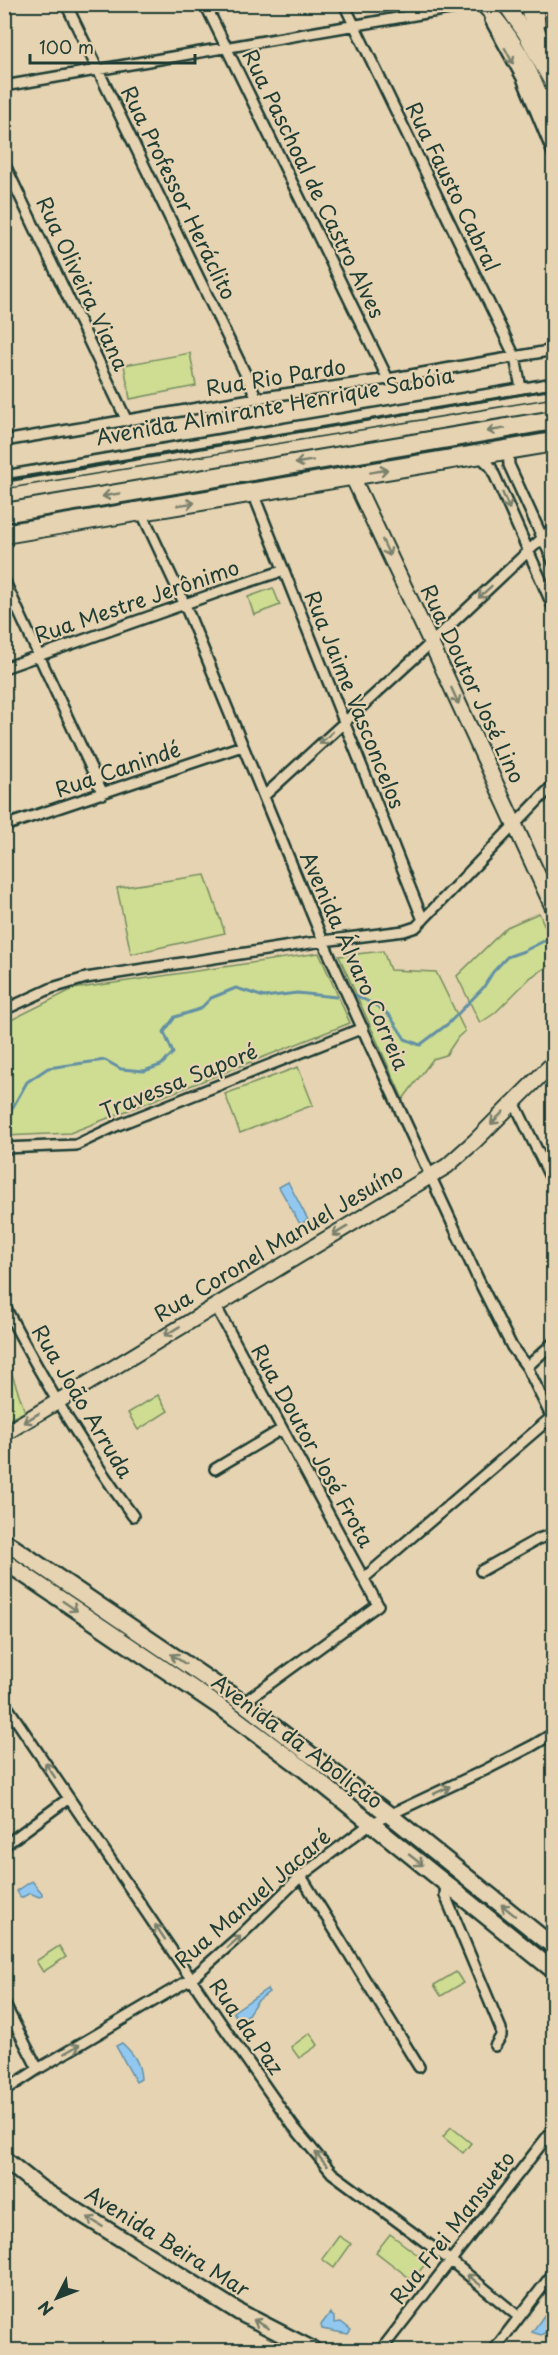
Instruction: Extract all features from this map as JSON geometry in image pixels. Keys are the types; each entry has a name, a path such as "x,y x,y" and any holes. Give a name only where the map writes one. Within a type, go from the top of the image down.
{"highway":[{"path":"4,513 554,420"},
{"path":"4,534 554,442"}],"main road":[{"path":"530,4 531,14 554,72"},
{"name":"Avenida da Abolição","path":"4,1541 243,1703 388,1814 554,1947"},
{"name":"Avenida da Abolição","path":"4,1561 226,1711 300,1766 554,1971"},
{"path":"51,1593 60,1579"},
{"path":"226,1711 243,1703"},
{"name":"Avenida Beira Mar","path":"4,2159 40,2188 248,2317 313,2350"}],"street":[{"name":"Rua Professor Heráclito","path":"66,4 257,398"},
{"name":"Rua Paschoal de Castro Alves","path":"205,4 388,380"},
{"name":"Rua Fausto Cabral","path":"344,4 515,357 521,388"},
{"path":"4,86 481,4"},
{"path":"481,4 499,20 525,60 554,127"},
{"path":"481,4 522,78 554,156"},
{"path":"505,4 525,33 554,87"},
{"path":"538,4 539,22 554,57"},
{"name":"Rua Oliveira Viana","path":"4,163 127,421"},
{"name":"Rua Rio Pardo","path":"4,441 257,398 388,380 554,350"},
{"name":"Avenida Almirante Henrique Sabóia","path":"4,476 554,383"},
{"path":"508,450 508,465 554,563"},
{"path":"479,455 491,466 554,609"},
{"name":"Rua Doutor José Lino","path":"352,476 554,910"},
{"name":"Rua Jaime Vasconcelos","path":"252,493 423,920"},
{"name":"Avenida Álvaro Correia","path":"141,511 185,605 323,941 478,1279 512,1347 527,1366 553,1416"},
{"path":"264,796 554,527"},
{"name":"Rua Mestre Jerônimo","path":"4,668 282,571"},
{"path":"4,580 103,795"},
{"name":"Rua Canindé","path":"4,826 103,795 242,746"},
{"path":"4,1010 52,988 86,978 323,941 404,931 416,927 554,784"},
{"name":"Travessa Saporé","path":"4,1148 76,1145 118,1125 363,1028"},
{"name":"Rua Coronel Manuel Jesuíno","path":"4,1434 447,1166 554,1062"},
{"path":"514,1102 554,1185"},
{"name":"Rua João Arruda","path":"4,1305 31,1358 107,1481 133,1516"},
{"name":"Rua Doutor José Frota","path":"215,1305 378,1605 243,1703"},
{"path":"527,1366 554,1342"},
{"path":"364,1578 553,1416"},
{"path":"215,1469 282,1429"},
{"path":"482,1571 538,1539 554,1534"},
{"name":"Rua da Paz","path":"4,1702 293,2126 332,2173 451,2261 519,2317"},
{"name":"Rua Manuel Jacaré","path":"4,2091 191,1979 302,1876 370,1824 494,1765 554,1733"},
{"path":"4,1846 69,1798"},
{"path":"302,1876 419,2067"},
{"path":"446,1884 445,1895 501,2029 495,2046"},
{"path":"4,2002 38,2069"},
{"name":"Rua Frei Mansueto","path":"381,2350 554,2128"},
{"path":"494,2350 554,2271"}],"green space":[{"path":"190,353 196,386 130,399 124,365"},
{"path":"273,588 280,605 254,615 248,597"},
{"path":"205,875 225,933 131,954 117,888"},
{"path":"539,913 553,945 553,963 531,977 495,1013 480,1023 457,976 507,927"},
{"path":"383,951 390,970 436,972 465,1031 446,1055 433,1059 403,1099 339,956"},
{"path":"319,953 350,1023 70,1133 5,1136 5,1023 73,989"},
{"path":"298,1067 313,1105 240,1133 225,1094"},
{"path":"4,1351 25,1412 5,1421 4,1421"},
{"path":"158,1395 168,1411 138,1430 128,1413"},
{"path":"59,1946 66,1957 43,1972 36,1961"},
{"path":"456,1972 463,1983 441,1996 434,1985"},
{"path":"310,2033 318,2045 299,2058 291,2047"},
{"path":"451,2127 471,2143 463,2153 443,2137"},
{"path":"390,2234 427,2262 412,2280 376,2252"},
{"path":"339,2236 351,2244 334,2268 322,2259"}],"water":[{"path":"288,1182 308,1220 300,1224 279,1187"},
{"path":"32,1881 42,1896 30,1893 21,1898 17,1891"},
{"path":"267,1989 269,1992 257,2001 240,2023 233,2012"},
{"path":"122,2043 138,2063 141,2079 136,2082 116,2046"},
{"path":"548,2310 553,2315 553,2334 546,2332 541,2335 532,2332"},
{"path":"330,2313 334,2317 334,2323 341,2322 351,2330 348,2334 322,2329 321,2325"}],"waterway":[{"path":"355,995 379,1007 390,1016 405,1039 420,1045 449,1023 483,988 493,972 507,957 546,940"},
{"path":"4,1114 9,1114 27,1082 48,1068 105,1060 121,1069 144,1071 161,1065 173,1053 164,1032 175,1017 200,1009 211,998 236,988 264,997 297,993 336,997"}],"tram line":[{"path":"4,489 554,398"}],"railway":[{"path":"4,480 554,389"}]}
